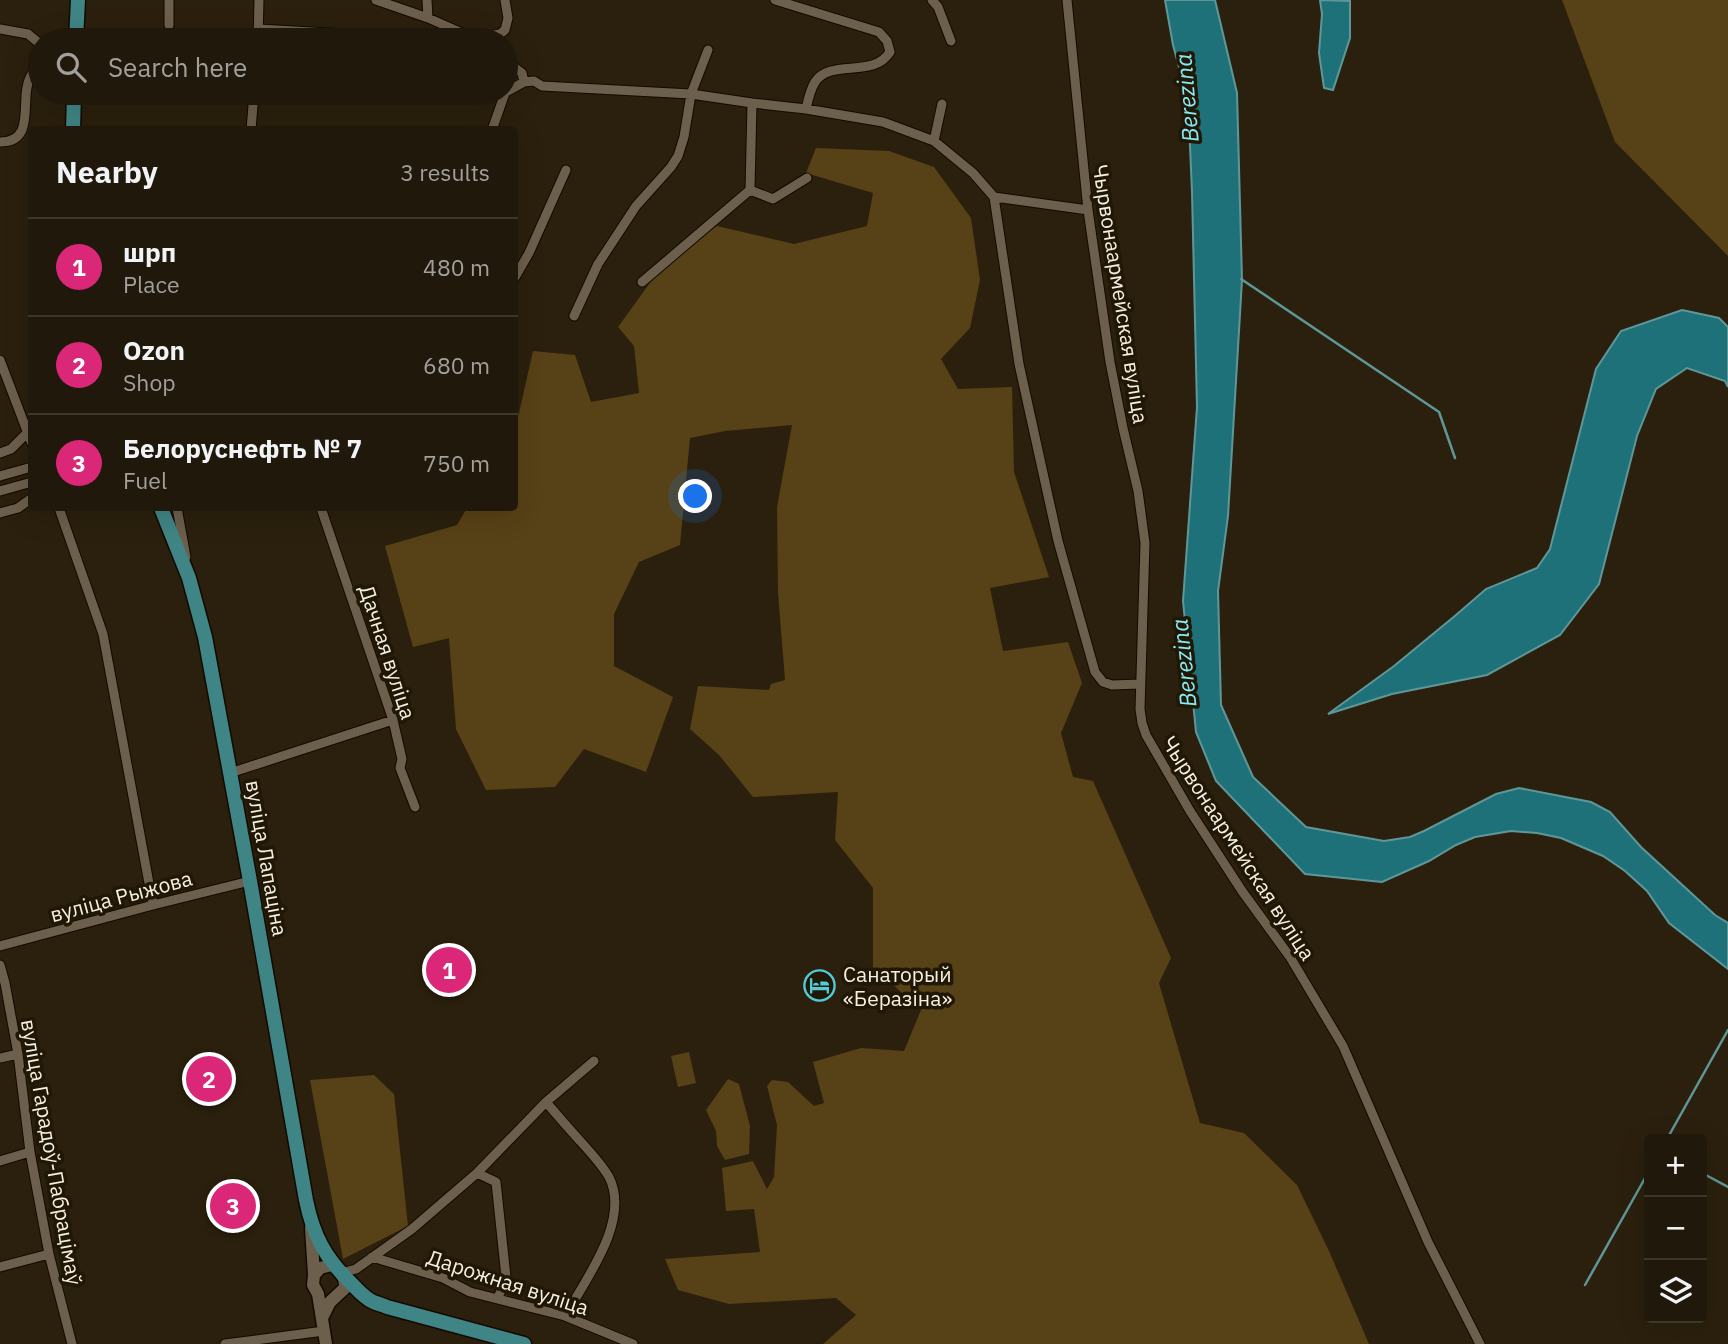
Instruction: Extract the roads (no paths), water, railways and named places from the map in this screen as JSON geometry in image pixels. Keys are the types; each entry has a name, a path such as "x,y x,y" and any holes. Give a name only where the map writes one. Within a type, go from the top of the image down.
{"main road":[{"path":"77,28 78,0"},
{"path":"73,126 74,105"},
{"name":"вуліца Лапаціна","path":"162,511 189,578 205,637 310,1221 313,1284 318,1294 327,1298 349,1296 368,1300 523,1344"},
{"name":"вуліца Лапаціна","path":"310,1221 328,1258 368,1300"},
{"path":"314,1275 320,1268 334,1266 341,1273 345,1285 342,1292 327,1307 323,1317"},
{"path":"318,1294 325,1338"}],"street":[{"path":"169,0 169,25"},
{"path":"259,0 259,28"},
{"path":"376,0 451,28"},
{"path":"427,0 428,18"},
{"path":"505,0 508,18 506,28"},
{"path":"775,0 879,32 887,41 890,52 885,60 872,67 846,69 822,75 811,89 806,109"},
{"path":"932,0 951,41"},
{"name":"Чырвонаармейская вуліца","path":"1067,0 1088,210 1110,362 1138,491 1145,543 1140,684 1142,723 1146,735 1190,811 1242,891 1290,957 1343,1046 1427,1242 1480,1344"},
{"path":"0,29 28,34"},
{"path":"574,316 598,264 636,206 678,156 691,94 708,50"},
{"path":"518,70 522,73 524,82"},
{"path":"518,85 534,81 542,86 691,94 883,122 934,141 973,173 994,197 1019,364 1059,541 1095,672 1103,682 1112,685 1140,684"},
{"path":"0,142 10,142 21,134 28,85"},
{"path":"642,282 750,190 752,103"},
{"path":"934,141 942,104"},
{"path":"251,126 253,105"},
{"path":"493,126 501,105"},
{"path":"518,272 566,170"},
{"path":"750,190 774,199 807,178"},
{"path":"994,197 1088,210"},
{"path":"0,360 27,433 11,449 0,453"},
{"path":"0,476 28,468"},
{"path":"0,491 28,483"},
{"path":"0,513 18,508 28,501"},
{"path":"60,511 103,634 153,905"},
{"path":"178,511 189,578"},
{"name":"Дачная вуліца","path":"322,511 393,720 402,759 400,768 415,807"},
{"path":"230,773 393,720"},
{"name":"вуліца Рыжова","path":"0,946 250,881"},
{"name":"вуліца Гарадоў-Пабрацімаў","path":"0,965 18,1054 30,1152 49,1254 72,1344"},
{"path":"0,1058 18,1054"},
{"path":"341,1273 356,1269 412,1229 477,1173 546,1102 594,1061"},
{"path":"546,1102 598,1161 610,1178 615,1197 614,1223 607,1243 565,1316"},
{"path":"0,1161 30,1152"},
{"path":"477,1173 496,1182 506,1277 498,1298"},
{"path":"0,1267 49,1254"},
{"name":"Дарожная вуліца","path":"372,1257 443,1278 470,1292 565,1316 633,1344"},
{"path":"225,1344 325,1338"}],"water":[{"path":"1165,0 1215,0 1237,93 1242,280 1228,516 1218,591 1221,705 1253,777 1306,827 1384,841 1410,837 1496,794 1519,788 1591,802 1610,812 1641,847 1715,915 1728,923 1728,969 1669,923 1647,891 1625,871 1603,856 1561,838 1511,831 1475,837 1382,882 1305,874 1216,781 1196,732 1183,601 1197,407 1192,192 1188,100 1173,45"},
{"path":"1320,0 1350,1 1350,38 1333,90 1324,88 1319,53 1322,14"},
{"path":"1682,310 1719,318 1728,327 1728,387 1725,381 1687,368 1656,389 1637,436 1599,584 1560,635 1487,675 1392,694 1328,714 1394,666 1486,589 1537,568 1550,549 1596,369 1621,331"}],"waterway":[{"path":"1241,279 1439,412 1455,458"},
{"path":"1670,1134 1728,1030"},
{"path":"1707,1176 1728,1187"},
{"path":"1585,1285 1644,1180"}],"place":[{"name":"шрп","path":"449,970"},
{"name":"Санаторый «Беразіна»","path":"820,986"},
{"name":"Ozon","path":"209,1079"},
{"name":"Белоруснефть № 7","path":"233,1206"}],"water label":[{"name":"Berezina","path":"1186,98"},
{"name":"Berezina","path":"1183,663"}]}
